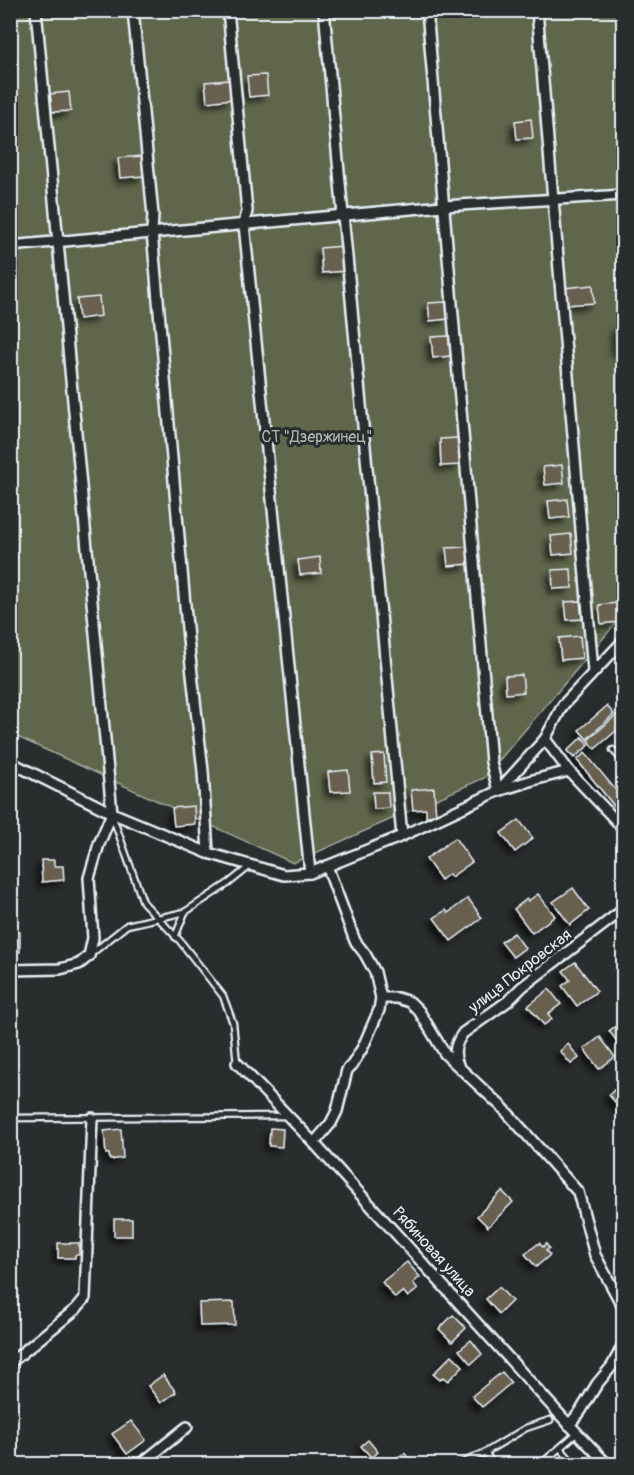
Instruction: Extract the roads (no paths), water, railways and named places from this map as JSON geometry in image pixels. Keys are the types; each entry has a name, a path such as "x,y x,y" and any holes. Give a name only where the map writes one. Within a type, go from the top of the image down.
{"street":[{"path":"10,970 60,969 80,964 89,956 93,938 89,878 99,844 112,813 36,10"},
{"path":"133,10 153,215 152,232 188,639 203,771 208,853"},
{"path":"228,10 247,211 244,224 310,873"},
{"path":"324,10 402,836"},
{"path":"427,10 491,762 498,791"},
{"path":"537,10 593,671"},
{"path":"10,246 443,206 624,195"},
{"path":"498,791 545,739 563,705 624,640"},
{"path":"545,739 569,771 623,828"},
{"path":"10,762 112,813 208,853 284,876 310,873 402,836 498,791 569,771"},
{"path":"314,1143 331,1123 337,1111 344,1076 363,1047 379,1010 381,998 375,972 355,941 327,866"},
{"name":"улица Покровская","path":"458,1066 454,1053 463,1033 508,1001 522,987 624,909"},
{"path":"381,998 397,998 410,1002 419,1011 445,1054 503,1108 578,1192 595,1255 624,1309"},
{"name":"Рябиновая улица","path":"237,1063 314,1143 607,1464"},
{"path":"10,1363 76,1309 85,1298 92,1118"},
{"path":"569,1425 612,1366 624,1343"},
{"path":"141,1464 187,1427"}],"lane":[{"path":"613,750 624,762"},
{"path":"112,813 143,902 180,941 223,996 233,1023 237,1063"},
{"path":"89,956 127,925 185,912 251,866"},
{"path":"175,937 185,912"},
{"path":"10,1118 287,1116"},
{"path":"460,1464 486,1452 526,1428 550,1420"},
{"path":"542,1464 577,1433"},
{"path":"560,1448 574,1464"},
{"path":"486,1452 491,1464"}],"park label":[{"name":"СТ \"Дзержинец\"","path":"317,437"}]}
